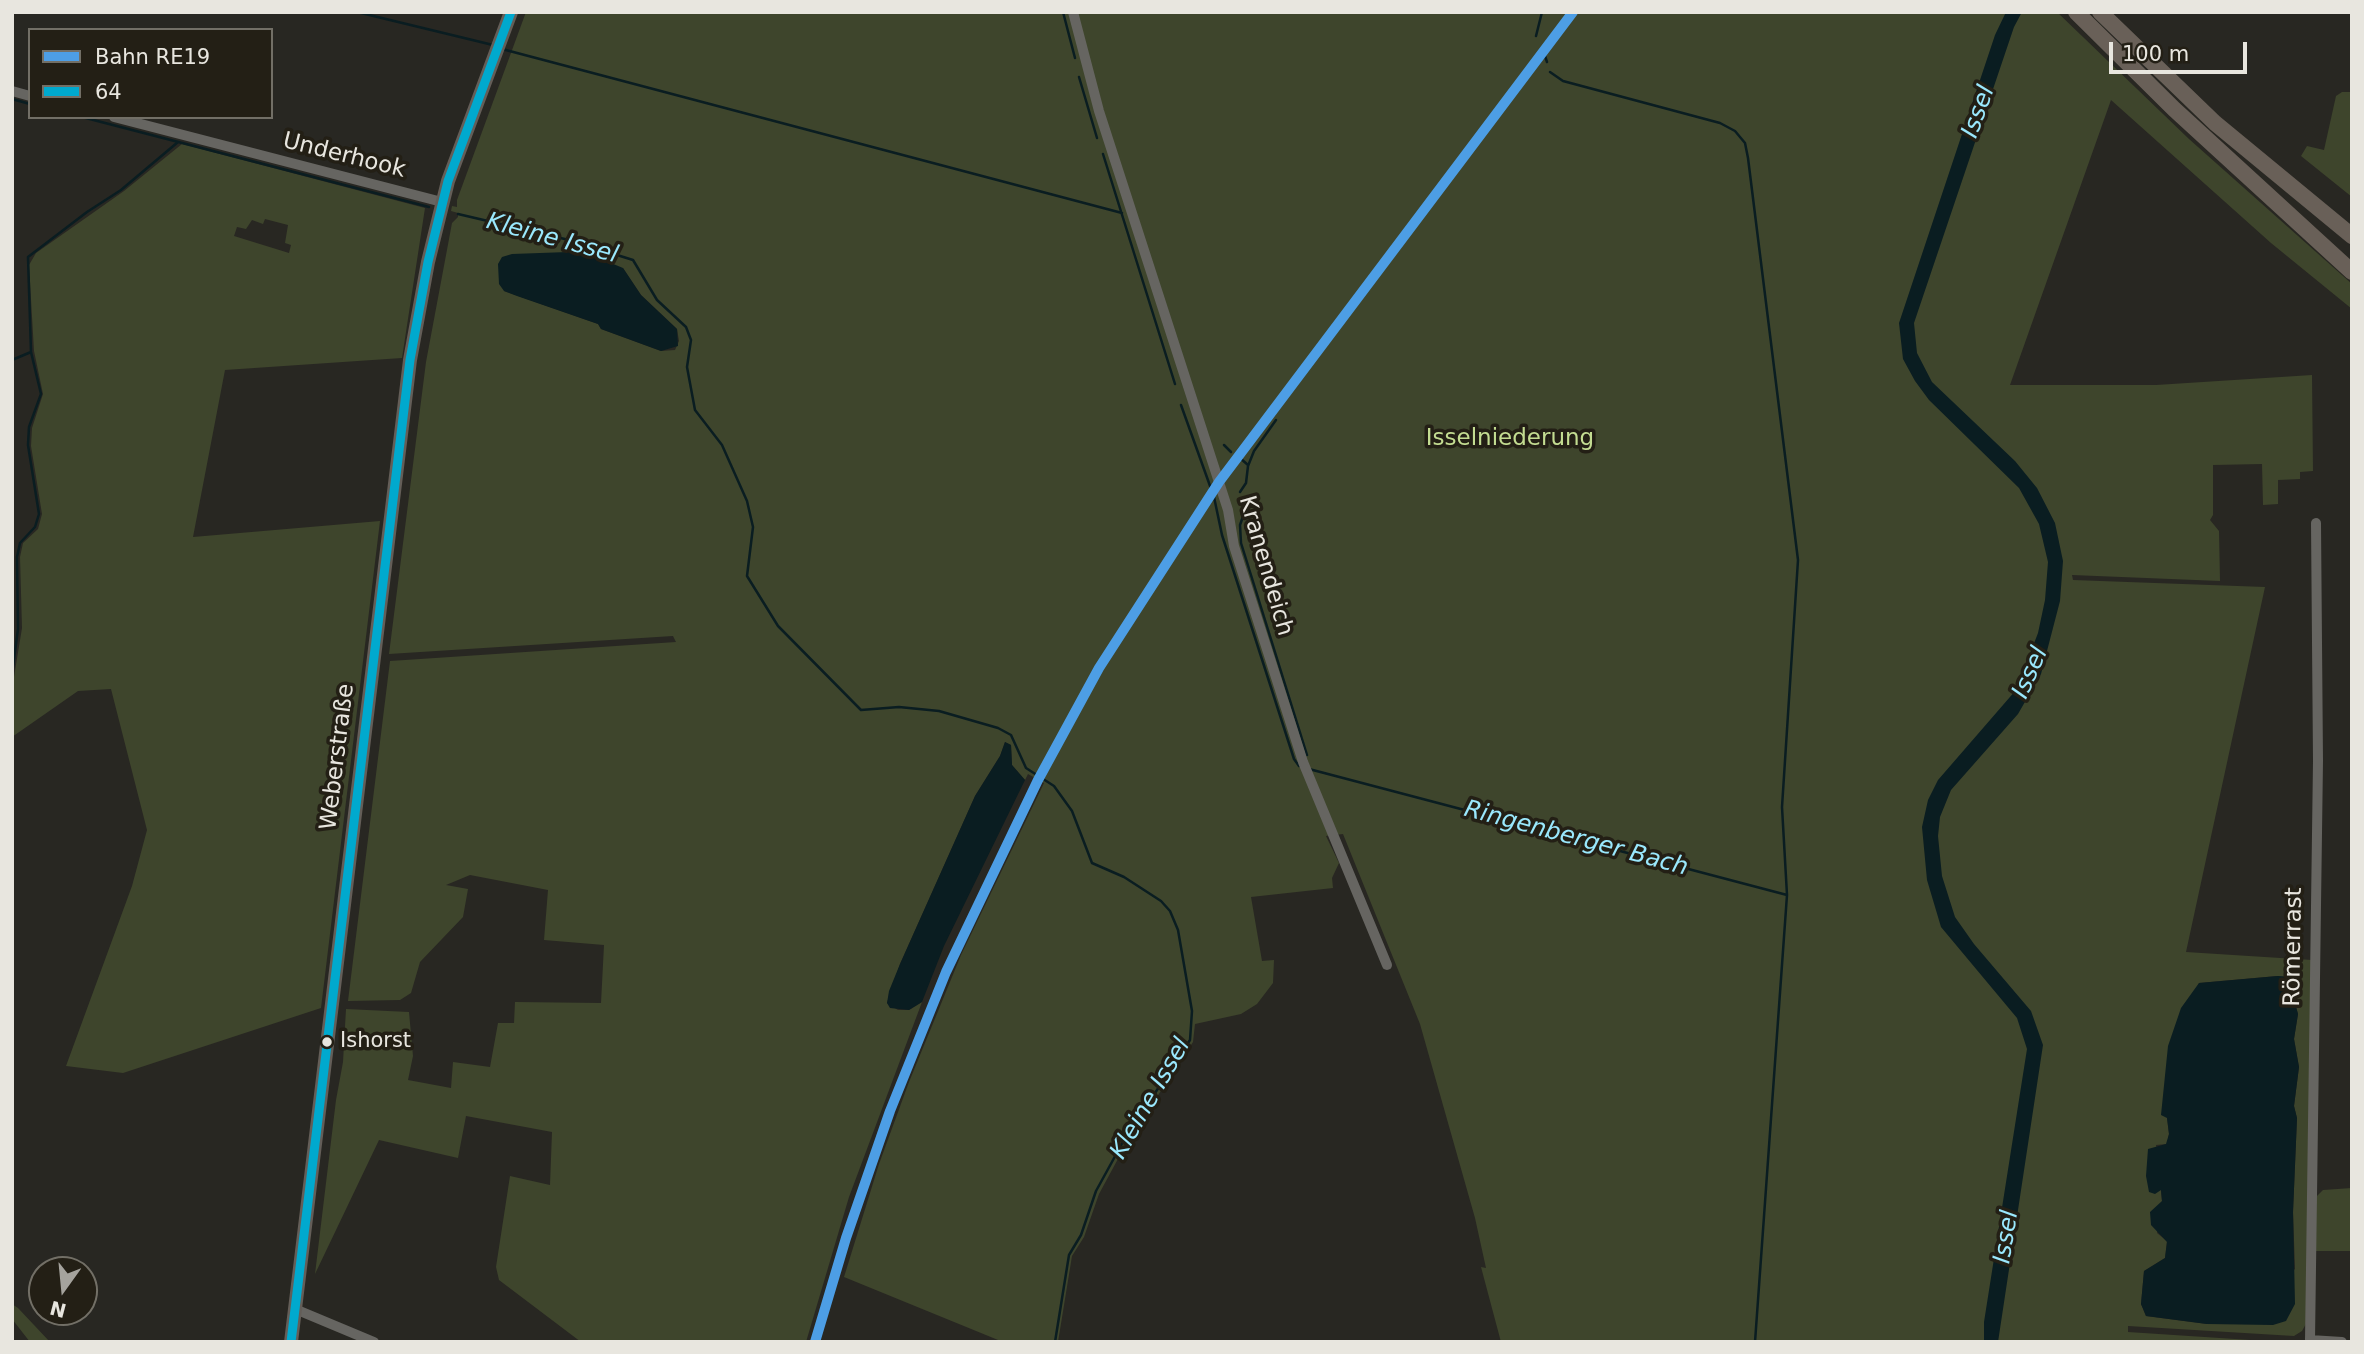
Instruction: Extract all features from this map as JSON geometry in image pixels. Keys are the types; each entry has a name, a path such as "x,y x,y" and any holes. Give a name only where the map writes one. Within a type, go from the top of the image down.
{"highway":[{"path":"2076,12 2174,109 2352,272"},
{"path":"2101,12 2215,123 2352,236"},
{"path":"2309,231 2352,262"}],"main road":[{"name":"Weberstraße","path":"291,1342 410,360 448,181 511,12"}],"street":[{"name":"Kranendeich","path":"1073,12 1099,111 1228,510 1234,546 1305,768 1387,965"},
{"name":"Underhook","path":"122,119 442,202"},
{"name":"Römerrast","path":"2316,523 2318,761 2310,1340 2342,1342"},
{"path":"295,1309 374,1342"}],"green space":[{"name":"Isselniederung","path":"526,12 2057,12 2189,139 2352,284 2352,309 2271,243 2111,100 2010,385 2156,385 2312,375 2313,471 2300,472 2300,479 2278,480 2278,504 2263,505 2262,464 2213,465 2213,515 2210,520 2219,531 2220,581 2072,575 2073,580 2265,587 2186,952 2312,960 2307,1322 2302,1331 2294,1336 2128,1326 2128,1332 2281,1342 1501,1342 1481,1267 1486,1268 1475,1218 1420,1024 1343,834 1326,836 1339,863 1332,878 1333,888 1251,897 1262,961 1274,960 1273,983 1257,1004 1241,1014 1195,1024 1193,1042 1126,1144 1099,1194 1084,1237 1072,1256 1058,1342 1003,1342 844,1277 879,1164 909,1082 961,955 1044,783 1028,774 1025,780 1012,765 1011,745 1005,742 1000,756 975,796 900,964 887,1003 898,1010 909,1010 922,1002 849,1197 806,1342 581,1342 499,1280 496,1267 510,1176 550,1185 552,1132 466,1116 458,1158 379,1140 315,1274 343,1062 346,1009 409,1012 413,1056 408,1080 451,1088 453,1062 490,1067 498,1023 514,1023 515,1002 601,1003 604,945 544,940 548,890 470,875 446,885 468,889 463,917 420,962 411,993 400,1000 348,1001 390,661 676,642 673,636 389,654 426,362 452,223 458,217 458,213 451,211 452,206 457,207 457,200","holes":["623,268 641,295 677,329 679,341 675,350 661,351 601,329 598,324 504,291","2289,977 2283,995 2295,1003 2298,1014 2294,1039 2299,1067 2294,1106 2297,1118 2293,1212 2295,1269 2236,1322 2207,1324 2146,1316 2141,1304 2144,1271 2165,1258 2167,1241 2157,1233 2162,1201 2156,1145 2167,1144 2167,1118 2199,983"]},
{"path":"2342,92 2352,92 2352,197 2301,156 2307,146 2324,150 2336,96"},
{"path":"182,144 425,208 402,358 225,370 193,537 380,521 321,1008 123,1073 66,1066 132,886 147,830 111,689 78,691 12,737 12,689 22,628 20,557 23,543 38,529 42,514 31,446 32,428 43,394 34,351 29,265 36,253 124,191","holes":["265,219 288,225 285,243 291,245 289,253 234,236 237,227 246,229 252,220 263,224"]},
{"path":"2352,1188 2352,1251 2314,1251 2315,1198 2323,1190"},
{"path":"12,1304 28,1319 28,1326 35,1326 50,1342 30,1342 12,1319"}],"water":[{"name":"Issel","path":"2006,12 2022,12 2014,27 1914,323 1917,353 1932,382 2015,461 2037,488 2055,523 2063,561 2060,601 2041,674 2018,714 1951,790 1940,817 1938,836 1942,876 1955,917 1974,944 2031,1011 2043,1045 1998,1342 1984,1342 1984,1322 2027,1049 2017,1018 1941,927 1927,880 1922,827 1928,800 1938,780 2016,690 2038,633 2045,600 2048,562 2039,524 2019,488 1929,400 1915,381 1903,359 1899,323 1995,35"},
{"path":"512,254 589,254 623,268 641,295 677,329 678,346 661,351 601,329 598,324 504,291 499,284 498,264 502,257"},
{"path":"1005,742 1011,745 1012,765 1025,780 944,946 922,1002 909,1010 890,1008 887,1003 889,991 900,964 975,796 1000,756"},
{"path":"2289,977 2283,995 2295,1003 2298,1014 2294,1039 2299,1067 2294,1106 2297,1118 2293,1212 2295,1304 2286,1321 2273,1325 2207,1324 2146,1316 2141,1304 2144,1271 2165,1258 2167,1242 2151,1225 2150,1212 2162,1201 2161,1190 2155,1194 2149,1192 2146,1176 2148,1149 2166,1144 2169,1134 2167,1118 2161,1115 2168,1046 2181,1008 2199,983"}],"waterway":[{"path":"357,12 493,45"},
{"path":"1063,12 1075,58"},
{"path":"1536,36 1542,12"},
{"path":"502,49 1122,213"},
{"path":"1545,56 1547,62"},
{"path":"1550,72 1563,81 1720,123 1735,131 1745,143 1748,158 1798,560 1782,807 1787,895 1755,1342"},
{"path":"1079,77 1097,138"},
{"name":"Kleine Issel","path":"12,99 28,103"},
{"name":"Kleine Issel","path":"90,119 429,207"},
{"path":"12,674 18,629 17,557 20,543 35,527 39,514 28,445 29,427 41,394 31,352 28,257 121,190 178,142"},
{"name":"Ringenberger Bach","path":"1103,154 1175,384"},
{"name":"Kleine Issel","path":"458,214 569,240 633,260 657,300 686,327 691,340 687,367 695,410 722,445 747,501 753,527 747,576 778,626 861,710 899,707 939,711 998,728 1011,735 1026,768 1054,786 1072,811 1092,863 1124,877 1161,901 1170,911 1178,930 1192,1011 1190,1040 1124,1140 1096,1191 1081,1235 1069,1255 1055,1342"},
{"path":"12,360 31,352"},
{"name":"Ringenberger Bach","path":"1181,405 1214,497 1222,535 1294,759 1299,766"},
{"path":"1240,492 1246,483 1248,466 1254,451 1276,420"},
{"path":"1224,445 1231,452"},
{"path":"1240,458 1248,465"},
{"path":"1246,508 1240,525 1241,543 1307,755"},
{"name":"Ringenberger Bach","path":"1309,769 1787,895"}],"rail line":[{"name":"RE19","path":"815,1342 846,1238 890,1111 946,972 1038,780 1099,668 1219,482 1573,12"}],"transit line":[{"name":"64","path":"291,1342 410,360 428,262 448,181 511,12"}],"place":[{"name":"Ishorst","path":"327,1042"}]}
